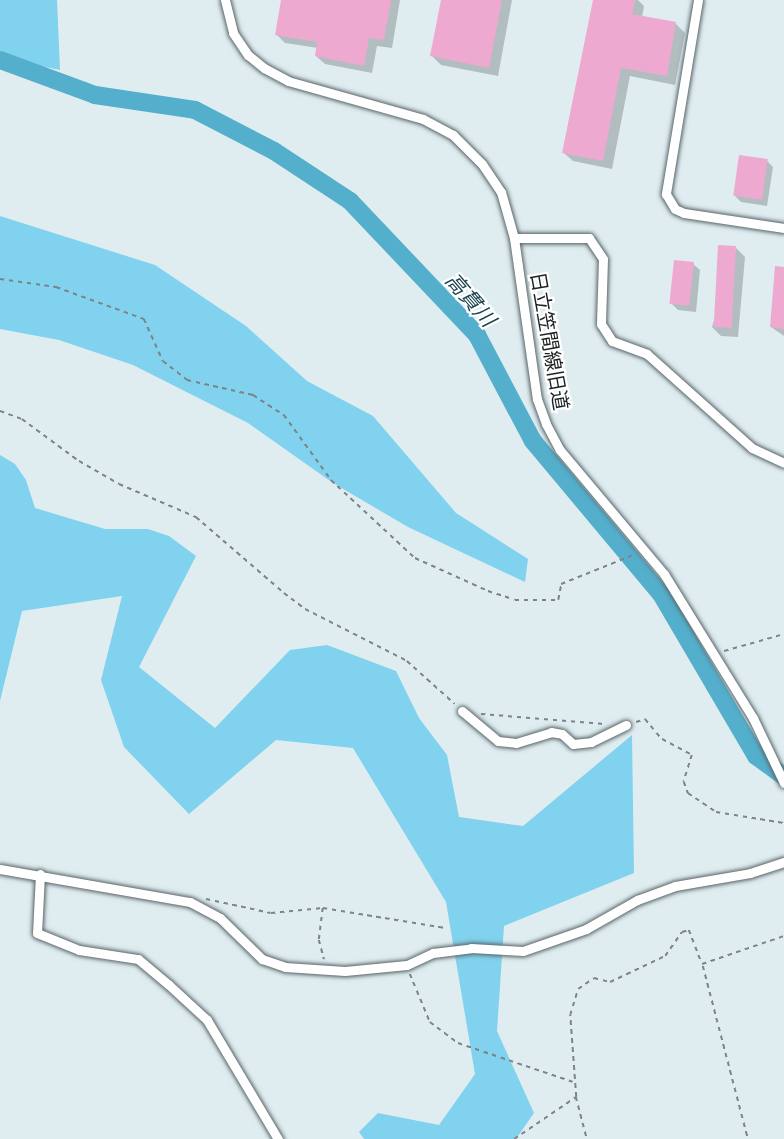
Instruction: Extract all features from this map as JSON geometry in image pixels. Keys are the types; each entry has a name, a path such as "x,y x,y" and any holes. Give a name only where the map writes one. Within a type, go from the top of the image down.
{"street":[{"name":"日立笠間線旧道","path":"225,0 233,33 248,55 264,68 288,81 423,119 453,135 482,164 501,192 514,238 537,399 546,424 560,450 664,574 714,653 784,783"},
{"path":"698,0 666,194 675,209 684,213 784,228"},
{"path":"514,238 589,238 603,259 601,324 612,341 647,354 752,448 784,463"},
{"path":"462,711 498,741 516,743 551,732 562,734 573,744 591,742 626,725"},
{"path":"0,869 40,874 190,902 220,918 262,959 285,967 326,969 407,965 442,952 471,948 523,951 586,929 650,894 686,883 765,869 784,862"},
{"path":"40,874 37,933 79,950 138,959 170,985 207,1020 278,1139"}],"path":[{"path":"0,279 56,287 144,319 163,361 187,380 253,395 284,415 332,480 415,558 488,591 534,602 558,600 561,584 634,554"},
{"path":"0,411 21,419 79,461 118,484 196,518 305,609 407,660 462,711 608,724"},
{"path":"714,653 784,634"},
{"path":"626,725 645,719 662,739 692,755 684,782 688,793 716,812 784,823"},
{"path":"190,902 213,898 271,913 323,908 445,928"},
{"path":"323,908 319,940 326,969"},
{"path":"587,1139 576,1097 570,1016 578,989 594,978 610,982 665,956 682,932 689,930 702,964 748,1139"},
{"path":"702,964 784,936"},
{"path":"407,965 430,1022 458,1043 574,1082"},
{"path":"514,1139 576,1097"}],"shaded area":[{"path":"0,0 57,0 60,70 0,58"},
{"path":"0,216 155,265 246,326 307,381 373,416 456,513 528,559 525,582 408,527 333,483 248,423 133,365 59,340 0,329"},
{"path":"0,455 15,464 26,480 35,508 105,529 148,529 169,536 196,556 139,667 215,728 290,650 327,645 396,671 419,718 447,755 459,817 523,826 632,735 634,873 504,926 497,1031 534,1113 516,1139 364,1139 359,1132 378,1113 439,1125 475,1074 446,902 353,748 276,740 189,814 124,747 101,680 122,596 22,611 0,701"}],"building":[{"path":"281,0 391,0 384,40 369,38 364,66 315,56 317,42 275,35"},
{"path":"441,0 502,0 489,68 430,56"},
{"path":"593,0 635,0 632,14 676,22 667,76 621,68 603,161 562,153"},
{"path":"739,155 768,159 762,200 733,196"},
{"path":"718,245 736,246 732,328 714,327"},
{"path":"674,260 694,262 689,306 669,304"},
{"path":"775,266 784,267 784,329 770,327"}],"waterway":[{"name":"高貫川","path":"0,60 95,95 195,110 274,151 350,201 477,335 533,441 661,594 756,756 784,776"}]}
